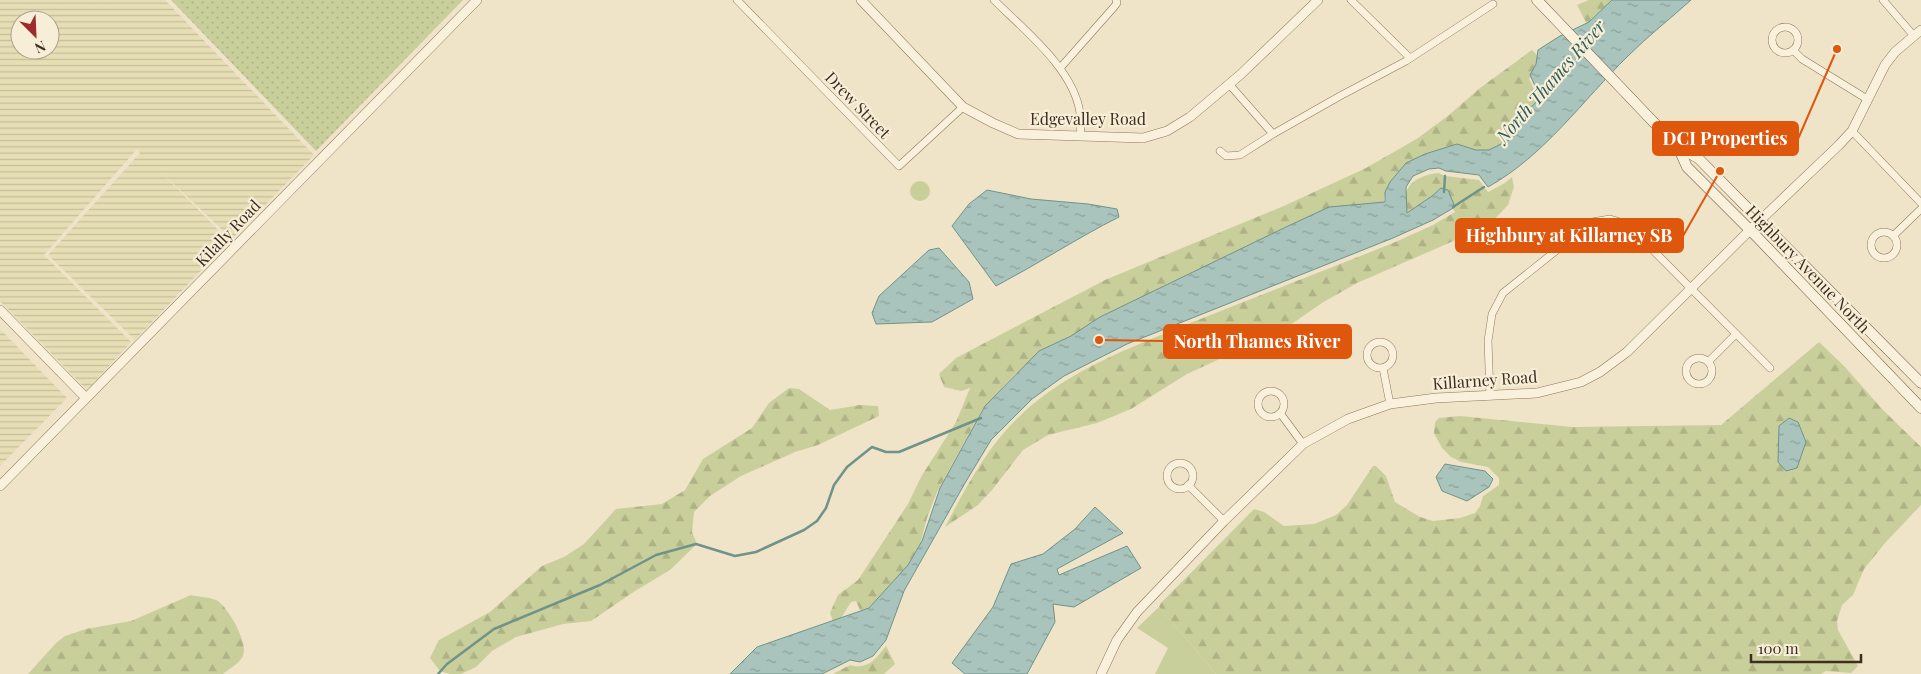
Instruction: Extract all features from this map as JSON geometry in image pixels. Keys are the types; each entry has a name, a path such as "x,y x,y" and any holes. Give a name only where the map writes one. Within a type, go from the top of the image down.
{"main road":[{"name":"Highbury Avenue North","path":"1536,0 1678,147 1698,158 1921,383"},
{"name":"Highbury Avenue North","path":"1678,147 1687,167 1921,408"}],"street":[{"name":"Kilally Road","path":"0,486 476,0"},
{"name":"Drew Street","path":"737,0 899,166 962,107"},
{"name":"Edgevalley Road","path":"861,0 962,107 993,123 1018,134 1143,138 1167,131 1190,117 1318,0"},
{"path":"994,0 1061,67 1074,92 1080,111 1081,136"},
{"path":"1061,67 1114,7 1117,3 1116,0"},
{"path":"1351,0 1410,58"},
{"path":"1883,0 1914,36"},
{"path":"1220,151 1226,156 1240,155 1273,134 1410,58 1493,4"},
{"name":"Killarney Road","path":"1101,674 1118,640 1137,612 1224,521 1303,444 1348,419 1390,404 1436,398 1537,393 1581,382 1600,372 1628,352 1852,131 1884,65 1895,52 1921,30"},
{"path":"1793,50 1802,60 1867,100"},
{"path":"1228,84 1273,134"},
{"path":"1852,131 1921,202"},
{"path":"1893,236 1921,209"},
{"path":"1490,396 1488,341 1492,314 1503,293 1592,222 1610,218 1627,224 1770,368"},
{"path":"0,310 86,398"},
{"path":"1708,362 1736,334"},
{"path":"1383,368 1390,404"},
{"path":"1280,413 1303,444"},
{"path":"1188,486 1224,521"}],"shaded area":[{"path":"0,0 165,0 314,155 232,239 161,172 229,241 135,340 48,255 140,153 137,149 44,255 131,342 87,390 0,301"},
{"path":"0,329 67,398 0,466"}],"green space":[{"path":"171,0 463,0 316,151"},
{"path":"1589,0 1616,0 1588,26 1577,5"},
{"path":"1532,50 1537,55 1535,68 1529,79 1535,91 1541,92 1536,106 1509,145 1489,154 1456,149 1390,186 1384,197 1384,206 1015,374 982,410 937,492 927,518 920,545 906,569 869,611 861,612 856,601 851,602 838,623 834,624 830,613 838,595 858,580 908,504 921,477 956,422 970,388 961,391 944,387 939,374 956,358 1105,280 1286,205 1366,168 1418,138 1449,115 1480,88"},
{"path":"1439,173 1445,176 1479,180 1488,192 1512,177 1514,187 1508,205 1488,226 1357,283 1322,303 1283,330 1187,374 1131,409 1097,423 1048,435 1023,450 978,505 945,527 993,446 1018,417 1051,390 1091,366 1134,346 1393,243 1433,225 1455,212 1452,207 1407,218 1406,193 1415,181 1424,176"},
{"path":"920,181 927,184 930,191 927,198 920,201 913,198 910,191 913,184"},
{"path":"1819,342 1921,447 1921,505 1885,543 1864,569 1853,595 1842,605 1837,621 1838,630 1858,666 1851,673 1826,671 1821,674 1216,674 1159,607 1254,509 1264,512 1284,526 1314,524 1336,515 1347,505 1373,466 1376,466 1386,476 1395,502 1420,517 1433,521 1460,518 1475,513 1480,506 1483,496 1499,485 1499,478 1488,467 1461,462 1451,457 1442,448 1434,433 1435,422 1439,418 1460,416 1572,427 1721,425"},
{"path":"789,388 799,389 830,410 860,405 878,406 879,416 818,445 795,452 741,476 710,496 694,512 692,532 697,544 670,570 591,621 563,624 516,637 492,651 476,667 461,674 450,674 440,671 430,658 439,640 490,612 542,566 564,557 584,544 616,509 662,504 685,490 703,459 752,428 769,403"},
{"path":"191,595 218,601 232,618 240,635 244,650 242,659 223,674 28,674 56,643 65,636 86,629 131,621"},
{"path":"1159,607 1216,674 1155,674 1168,648 1137,628"},
{"path":"886,646 895,664 884,674 833,674 850,665 867,665"}],"water":[{"name":"North Thames River","path":"1612,0 1691,0 1643,41 1545,144 1508,174 1488,187 1479,175 1446,171 1439,168 1429,169 1413,176 1406,187 1407,213 1441,188 1448,190 1455,207 1433,220 1393,238 1127,344 1064,376 1032,399 991,440 904,591 886,640 873,656 860,662 850,660 822,674 730,674 757,647 869,608 908,565 922,541 940,488 985,406 1039,351 1071,336 1100,317 1329,207 1385,202 1385,192 1390,182 1406,163 1425,154 1457,144 1476,150 1489,150 1509,140 1527,112 1536,102 1542,87 1535,86 1530,75 1536,64 1538,50 1560,36 1589,22"},
{"path":"987,190 1031,199 1088,204 1117,209 1119,217 996,286 952,226 969,204"},
{"path":"939,248 969,282 973,299 932,322 876,324 872,313 879,296 929,250"},
{"path":"1789,418 1798,422 1806,442 1797,468 1786,471 1778,462 1779,426"},
{"path":"1445,464 1485,471 1493,479 1489,487 1467,501 1442,491 1436,477"},
{"path":"1095,507 1123,533 1057,569 1059,575 1127,546 1141,568 1074,607 1053,604 1055,622 1027,674 965,674 952,663 993,607 1011,564 1043,554 1075,529"}],"waterway":[{"path":"1444,192 1445,176"},
{"name":"North Thames River","path":"1453,207 1484,187"},
{"path":"438,674 447,664 494,629 600,585 656,555 696,544 735,556 756,552 804,530 817,521 826,508 834,485 847,467 872,447 886,452 899,452 981,418"}],"place":[{"name":"DCI Properties","path":"1837,49"},
{"name":"Highbury at Killarney SB","path":"1720,171"},
{"name":"North Thames River","path":"1099,340"}]}
